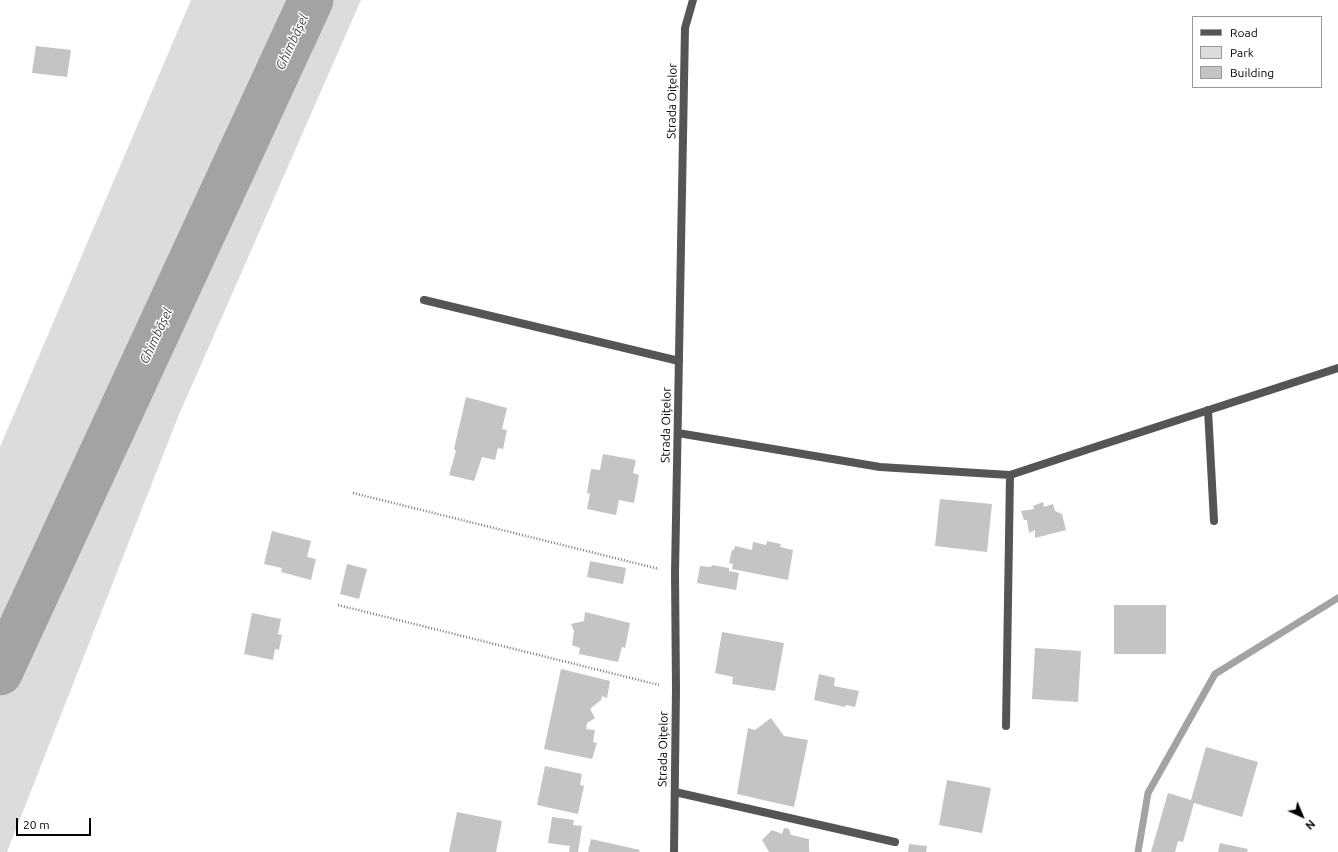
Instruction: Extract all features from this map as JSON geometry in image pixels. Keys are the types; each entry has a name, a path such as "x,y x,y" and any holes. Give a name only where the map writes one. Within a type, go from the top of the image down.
{"street":[{"name":"Strada Oițelor","path":"674,852 676,689 675,573 685,28 692,0"},
{"path":"424,300 679,361"},
{"path":"678,433 880,467 1010,475 1338,368"},
{"path":"1208,410 1214,521"},
{"path":"1006,726 1010,475"},
{"path":"675,792 894,842"}],"path":[{"path":"353,493 675,573"},
{"path":"338,605 676,689"}],"green space":[{"path":"191,0 361,0 178,417 7,852 0,852 0,447"}],"building":[{"path":"36,46 71,50 67,77 32,73"},
{"path":"466,397 507,408 502,429 507,430 503,449 498,448 495,460 482,457 474,481 449,475 456,451 454,449"},
{"path":"603,454 636,460 633,473 639,475 634,503 619,500 616,515 587,509 590,494 587,493 591,469 600,470"},
{"path":"940,499 992,504 987,552 935,546"},
{"path":"1043,502 1044,507 1053,504 1055,511 1062,514 1066,530 1035,538 1035,530 1029,533 1027,520 1024,520 1021,511 1034,509 1033,506"},
{"path":"272,531 311,541 307,557 316,559 311,580 281,572 282,568 264,564"},
{"path":"767,541 781,544 780,547 793,550 788,580 732,569 733,564 729,563 732,550 734,550 735,546 752,550 753,542 766,545"},
{"path":"590,561 626,568 623,584 587,577"},
{"path":"347,564 367,569 359,599 340,594"},
{"path":"712,565 729,568 729,571 739,573 736,590 697,583 700,566 711,567"},
{"path":"1114,605 1166,605 1166,654 1114,654"},
{"path":"585,612 630,623 625,648 622,647 618,662 579,654 580,648 572,645 574,631 571,624 584,621"},
{"path":"252,613 281,619 278,634 282,635 279,650 275,649 273,660 244,654"},
{"path":"722,632 784,643 775,691 732,684 733,677 715,673"},
{"path":"1035,648 1081,651 1078,702 1032,699"},
{"path":"561,669 610,681 607,698 602,696 601,700 590,709 595,718 587,723 586,729 595,730 593,742 597,743 592,759 544,749"},
{"path":"819,674 835,678 834,686 859,691 855,707 846,705 845,707 814,700"},
{"path":"771,718 784,736 808,740 794,807 737,794 748,728 755,730"},
{"path":"1206,747 1258,762 1242,817 1194,803 1183,842 1178,841 1175,852 1151,852 1168,793 1191,800"},
{"path":"545,766 582,774 580,785 584,786 578,814 537,805"},
{"path":"947,780 991,788 982,833 939,825"},
{"path":"457,812 502,821 496,852 449,852"},
{"path":"552,817 574,820 573,825 582,826 578,852 569,852 570,846 548,843"},
{"path":"784,828 789,829 791,835 809,839 810,852 769,852 762,840 772,830 782,834"},
{"path":"591,839 640,850 639,852 588,852"},
{"path":"1220,843 1248,849 1247,852 1218,852"},
{"path":"909,844 927,846 926,852 908,852"}],"waterway":[{"name":"Ghimbășel","path":"0,673 311,0"},
{"path":"1138,852 1148,793 1215,674 1338,598"}]}
